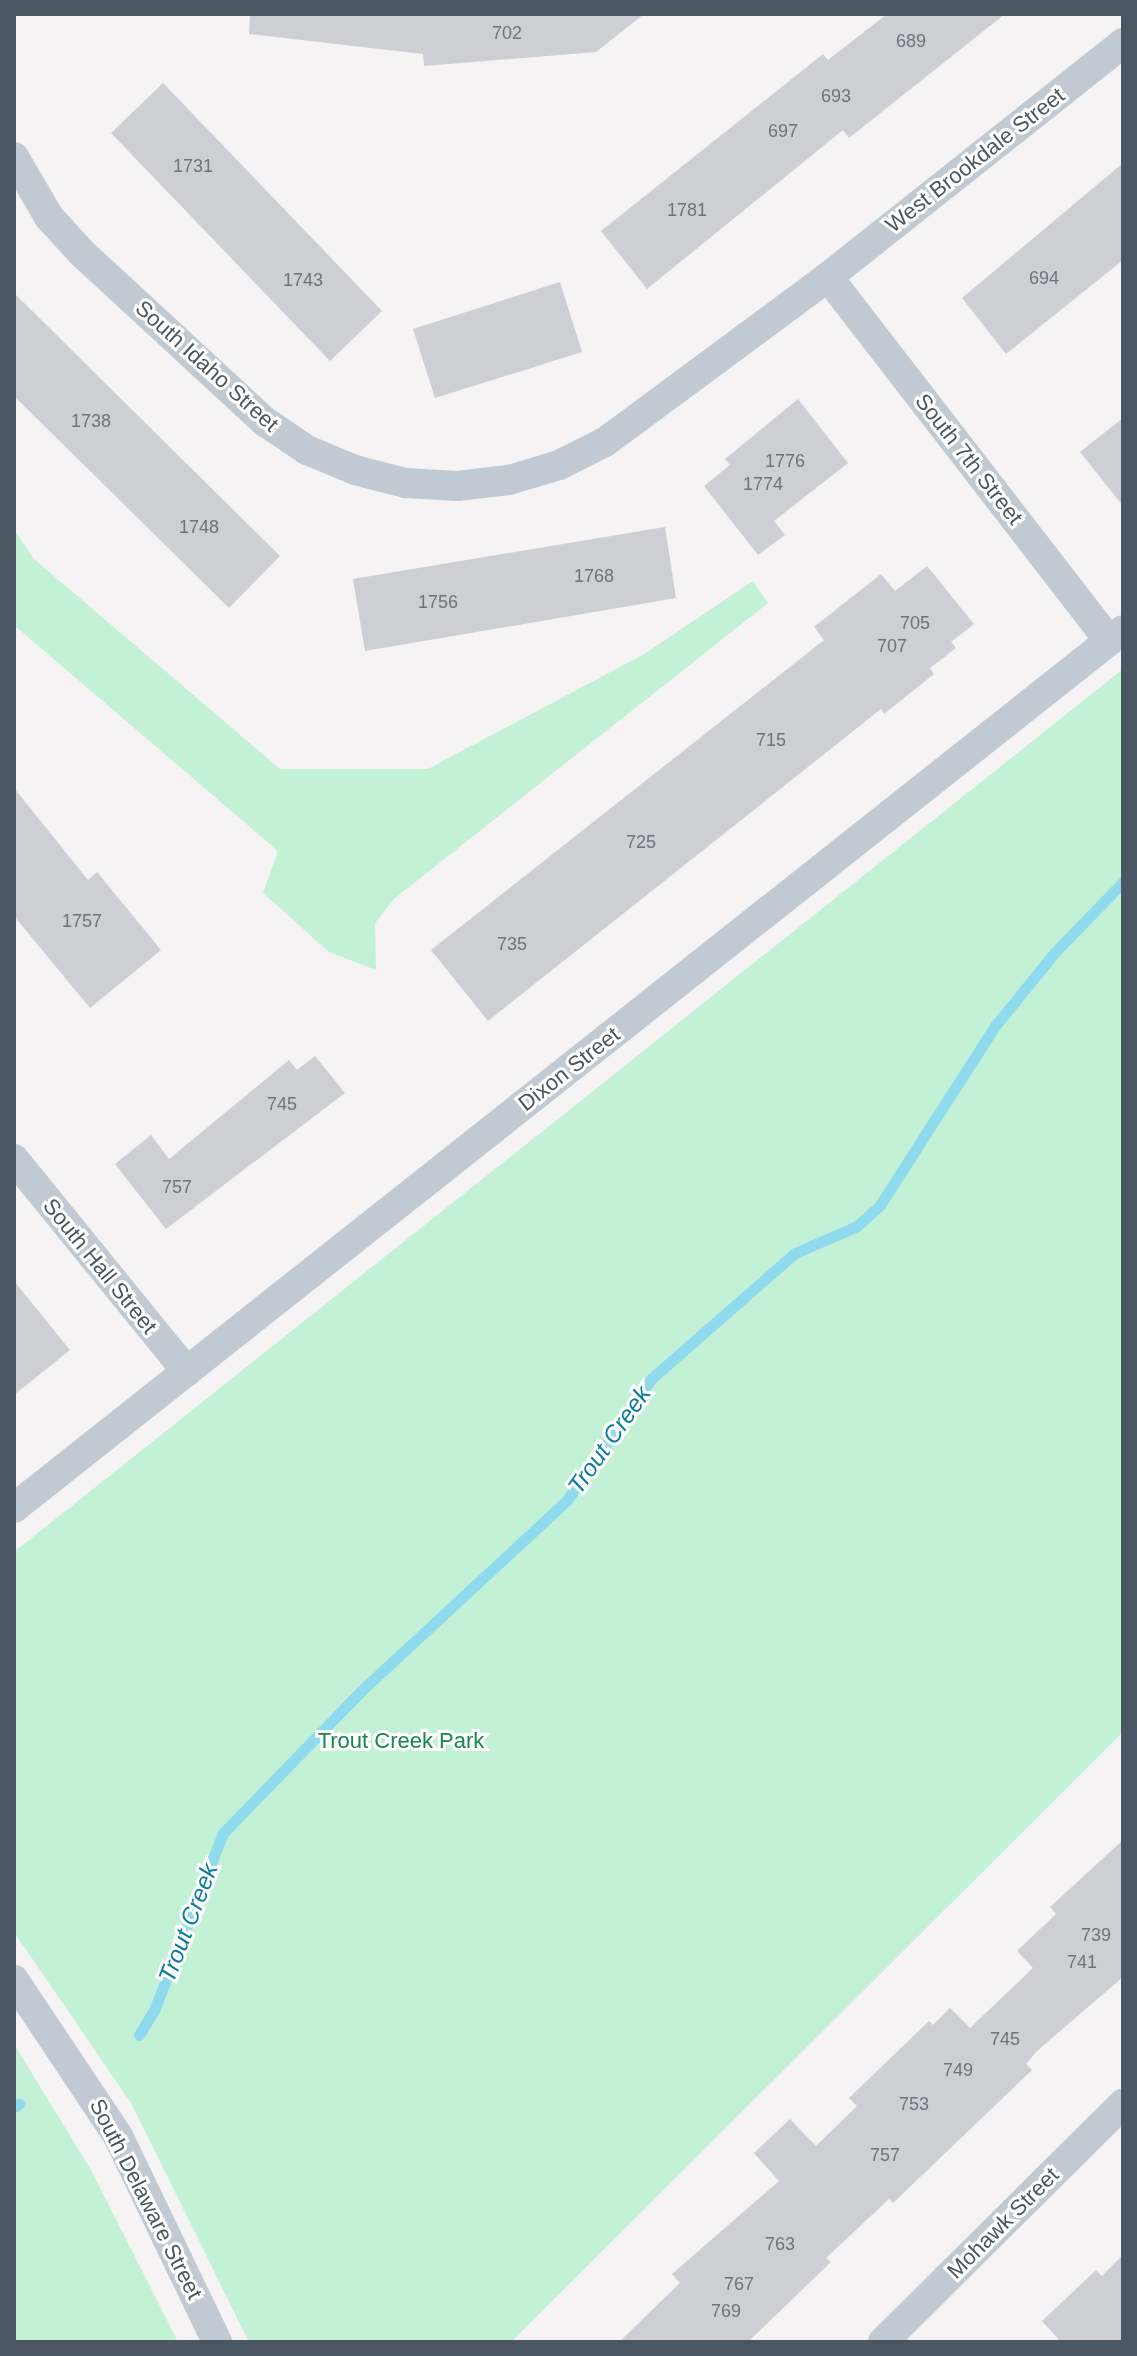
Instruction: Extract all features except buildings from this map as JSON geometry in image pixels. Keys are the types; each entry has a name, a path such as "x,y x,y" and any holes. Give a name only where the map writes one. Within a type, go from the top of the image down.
{"street":[{"name":"West Brookdale Street","path":"828,277 1123,43"},
{"name":"South Idaho Street","path":"14,157 49,217 82,253 264,421 307,450 355,470 405,483 457,486 509,480 559,465 605,442 828,277"},
{"name":"South 7th Street","path":"828,277 1116,636"},
{"name":"Dixon Street","path":"14,1508 1116,636"},
{"name":"South Hall Street","path":"14,1159 187,1372"},
{"name":"South Delaware Street","path":"14,1980 118,2136 217,2342"},
{"name":"Mohawk Street","path":"883,2342 1123,2104"}],"green space":[{"path":"14,530 34,559 280,769 428,769 646,653 753,581 768,603 395,898 375,923 376,970 329,952 263,893 278,851 14,625"},
{"name":"Trout Creek Park","path":"1123,669 1123,1732 511,2342 249,2342 131,2103 14,1932 14,1552"},
{"path":"14,2044 91,2170 178,2342 14,2342"}],"waterway":[{"name":"Trout Creek","path":"139,2035 155,2008 223,1833 361,1691 567,1500 651,1379 795,1253 857,1226 880,1205 995,1026 1055,952 1123,882"},
{"name":"Trout Creek","path":"14,2107 19,2104"}]}
